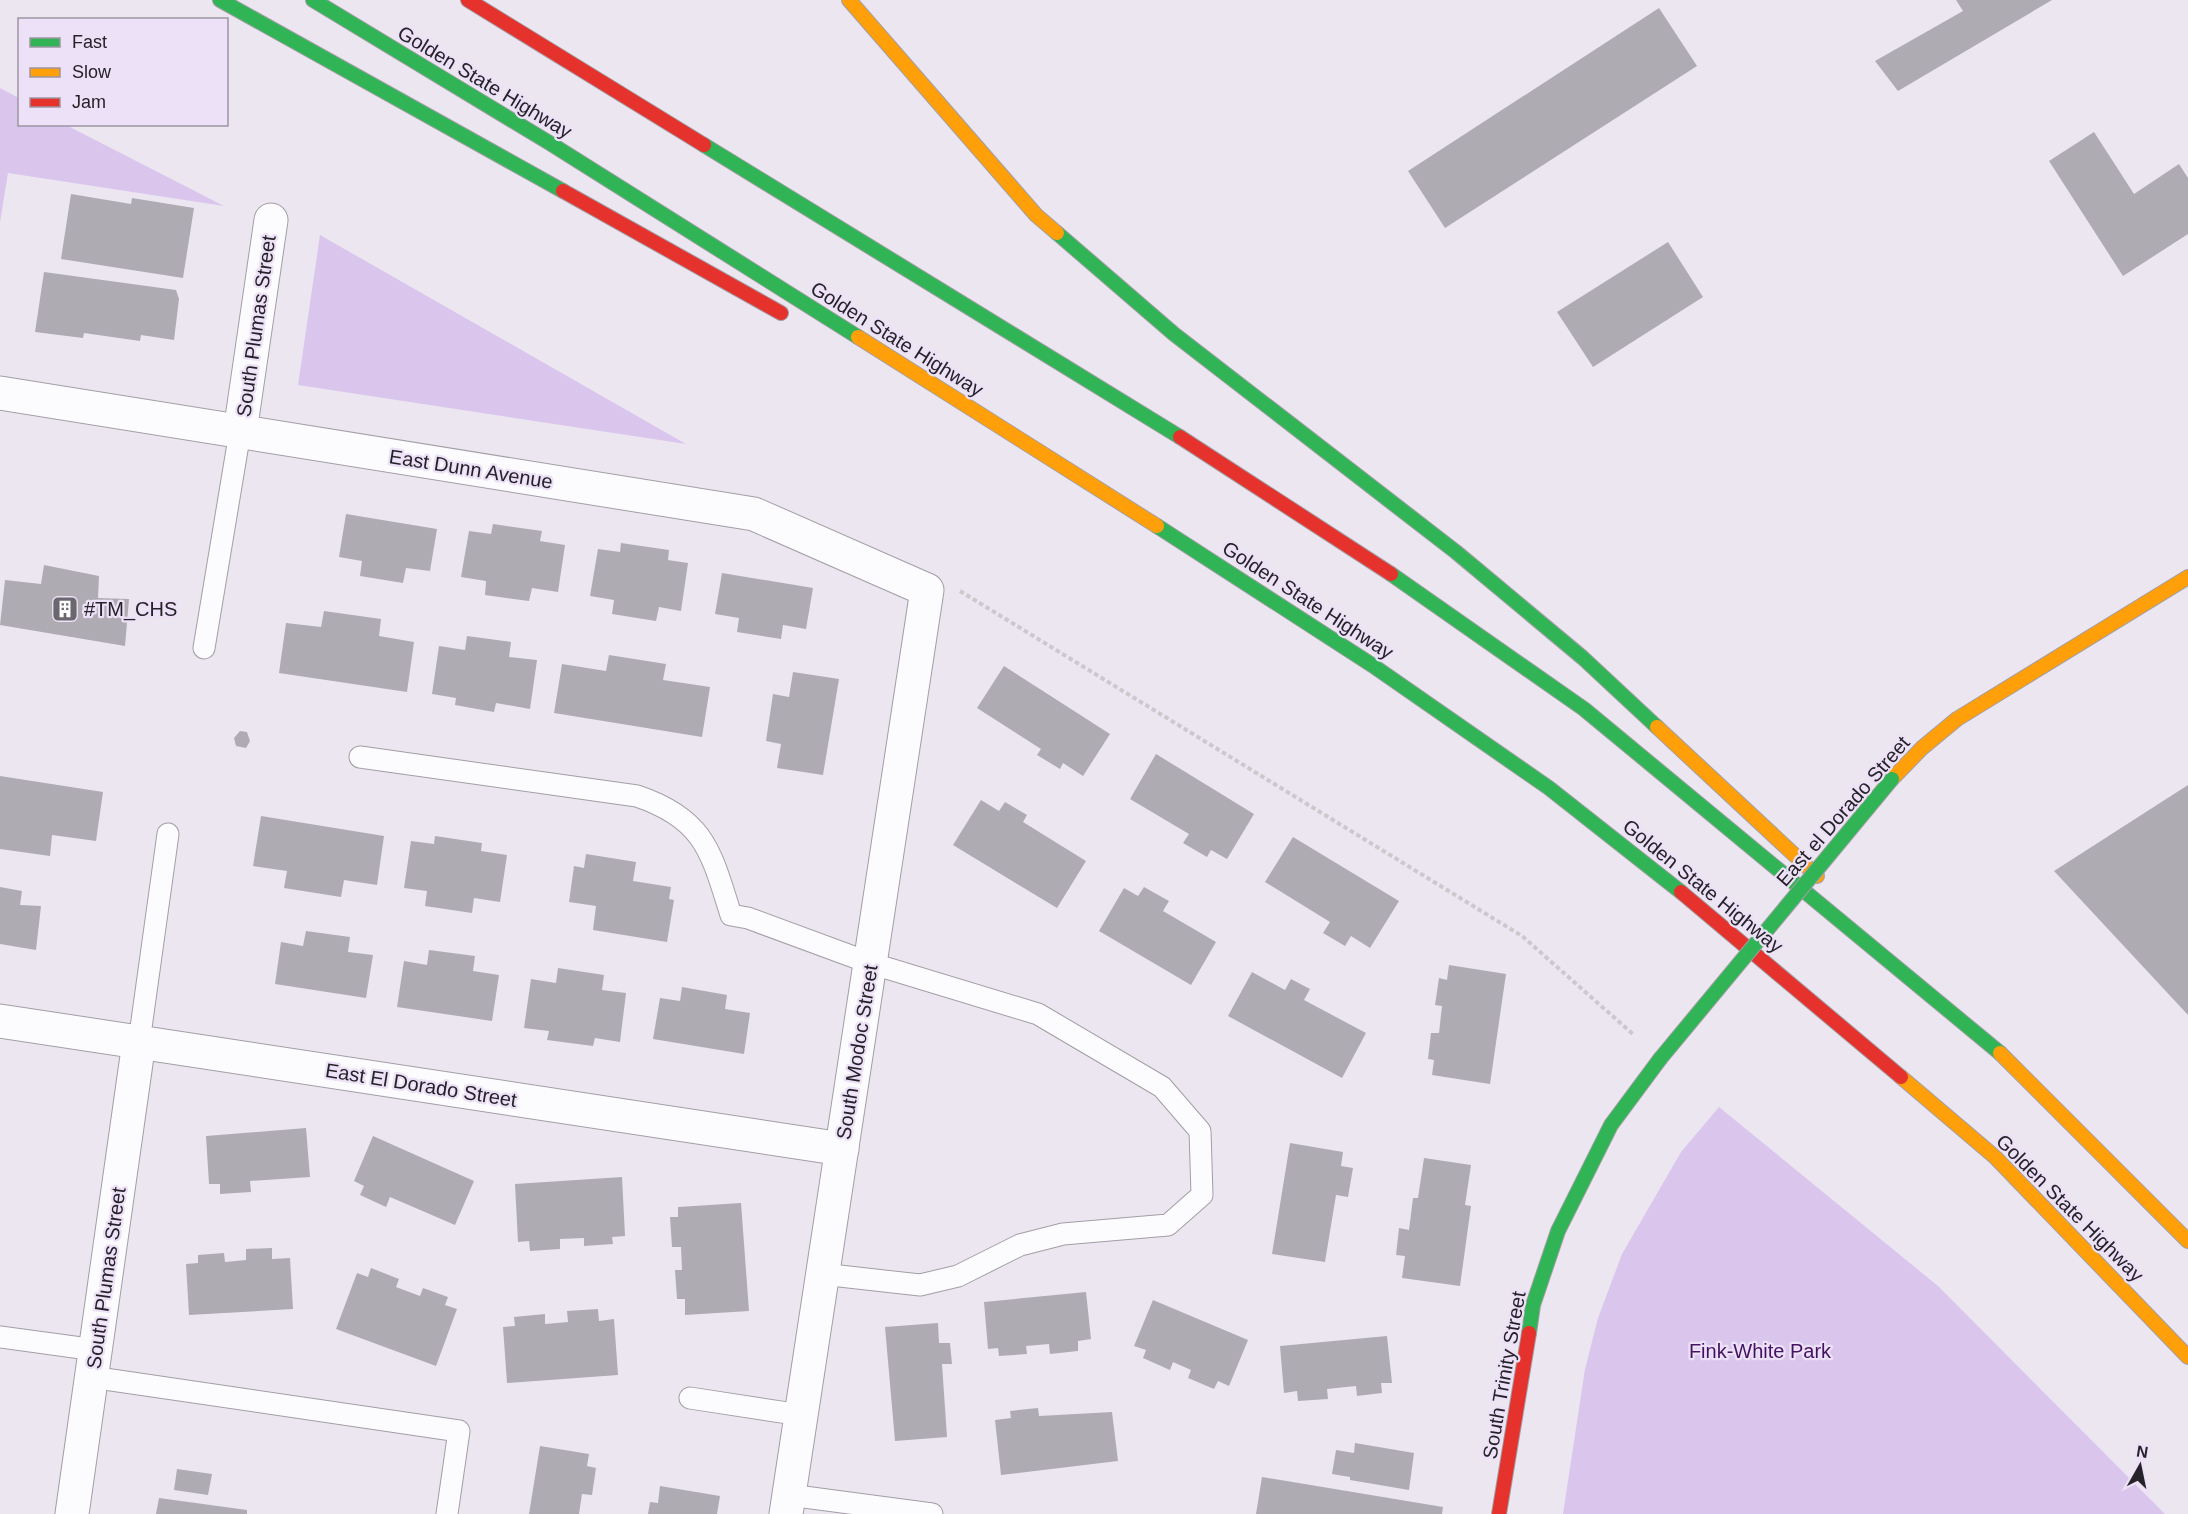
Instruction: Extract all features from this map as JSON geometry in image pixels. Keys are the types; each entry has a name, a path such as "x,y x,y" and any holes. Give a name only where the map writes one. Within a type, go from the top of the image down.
{"main road":[{"path":"220,0 792,320"},
{"name":"Golden State Highway","path":"313,0 548,142 1136,512 1372,665 1539,781 1727,928 1995,1157 2188,1357"},
{"path":"468,0 1191,444 1415,590 1584,709 1992,1045"},
{"path":"849,0 1036,215 1174,334 1456,552 1582,658 1831,889"},
{"path":"901,39 966,137"},
{"path":"896,378 1136,512"},
{"name":"East el Dorado Street","path":"1660,1059 1892,779 1922,748 1957,719 2188,577"},
{"path":"1873,930 2188,1241"},
{"name":"South Trinity Street","path":"1499,1514 1533,1305 1558,1231 1611,1125 1660,1059"}],"street":[{"name":"South Plumas Street","path":"240,432 271,220"},
{"name":"East Dunn Avenue","path":"0,393 754,514 927,590"},
{"name":"South Modoc Street","path":"788,1505 927,590"},
{"name":"East El Dorado Street","path":"0,1021 842,1149"},
{"name":"South Plumas Street","path":"72,1514 139,1042"}],"lane":[{"path":"204,648 240,432"},
{"path":"360,757 638,796 664,805 693,826 715,864 731,915 748,918 870,963 1038,1014 1162,1087 1200,1131 1202,1195 1168,1225 1063,1234 1020,1245 958,1276 920,1285 822,1274"},
{"path":"139,1042 168,834"},
{"path":"0,1337 93,1363 459,1431 447,1514"},
{"path":"690,1398 801,1415"},
{"path":"788,1505 932,1514"}],"path":[{"path":"927,590 955,588 1011,620 1522,936 1660,1059"}],"green space":[{"path":"0,88 18,97 18,126 68,126 224,206 8,173 0,222"},
{"path":"320,235 686,444 298,385"},
{"name":"Fink-White Park","path":"1719,1107 1938,1286 2165,1514 1563,1514 1585,1369 1598,1318 1622,1254 1681,1152"}],"building":[{"path":"1956,0 2052,0 1898,91 1875,61 1963,11"},
{"path":"1659,8 1697,66 1445,228 1408,171"},
{"path":"2094,132 2134,194 2179,164 2188,178 2188,234 2123,276 2049,161"},
{"path":"71,194 131,204 132,198 194,208 183,278 61,259"},
{"path":"1668,242 1703,297 1593,367 1557,312"},
{"path":"44,272 176,290 179,299 174,340 141,335 140,341 84,333 83,338 35,332"},
{"path":"346,514 437,529 430,571 406,568 403,583 360,576 362,561 339,557"},
{"path":"493,524 542,531 540,541 565,545 558,592 532,588 529,601 485,595 486,581 461,577 469,531 491,534"},
{"path":"621,543 669,550 668,560 688,563 681,611 659,607 656,621 612,614 614,600 590,596 598,549 620,552"},
{"name":"#TM_CHS","path":"44,565 99,576 98,598 129,599 125,646 0,625 5,580 41,584"},
{"path":"722,573 813,588 806,629 783,625 781,639 737,632 739,618 715,614"},
{"path":"324,611 381,619 379,636 414,642 407,692 279,673 286,623 321,627"},
{"path":"467,636 511,642 509,657 537,660 530,709 496,703 494,712 455,705 456,698 432,694 439,646 465,650"},
{"path":"609,655 666,664 663,680 710,687 702,737 554,713 562,664 606,671"},
{"path":"1004,666 1110,734 1083,776 1063,763 1060,769 1037,755 1041,749 977,708"},
{"path":"793,672 839,679 823,775 777,768 781,744 766,741 773,694 789,697"},
{"path":"240,731 247,732 250,741 246,748 236,746 234,738"},
{"path":"1156,754 1254,814 1227,859 1211,850 1207,857 1183,843 1189,834 1130,799"},
{"path":"0,776 103,792 96,841 52,835 50,856 0,849"},
{"path":"2188,785 2188,1015 2054,871"},
{"path":"981,800 999,811 1005,802 1027,815 1023,822 1086,861 1057,908 953,845"},
{"path":"261,816 384,836 377,885 344,880 341,897 284,888 287,871 253,866"},
{"path":"435,836 482,843 481,851 507,855 500,902 474,898 472,913 425,906 427,891 404,888 411,841 434,844"},
{"path":"1293,837 1399,901 1370,948 1351,936 1345,946 1323,933 1330,922 1265,882"},
{"path":"586,854 636,862 633,881 671,887 669,899 674,900 667,942 593,930 596,906 569,902 574,866 584,868"},
{"path":"0,887 22,891 20,905 41,906 36,950 0,944"},
{"path":"1144,887 1169,901 1163,911 1216,942 1191,985 1099,931 1124,888 1138,896"},
{"path":"306,931 350,937 348,952 373,955 366,998 275,984 281,942 303,946"},
{"path":"429,950 475,956 473,971 499,975 492,1021 397,1007 404,961 427,965"},
{"path":"1449,965 1506,974 1490,1084 1432,1075 1434,1060 1428,1059 1431,1033 1439,1033 1442,1006 1435,1005 1439,978 1447,980"},
{"path":"558,968 604,975 602,990 626,993 620,1042 595,1038 593,1046 547,1040 549,1031 524,1028 531,979 556,983"},
{"path":"1252,972 1285,990 1291,979 1310,989 1304,1000 1366,1033 1342,1078 1228,1016"},
{"path":"682,987 727,995 725,1009 750,1013 744,1054 653,1039 660,998 680,1001"},
{"path":"306,1128 310,1177 250,1181 251,1192 220,1194 220,1184 209,1184 206,1136"},
{"path":"373,1136 474,1181 455,1225 390,1197 386,1207 360,1195 364,1186 354,1181"},
{"path":"1290,1143 1343,1152 1341,1166 1353,1168 1348,1197 1336,1195 1325,1262 1272,1254"},
{"path":"1424,1158 1471,1165 1465,1205 1471,1206 1460,1286 1402,1278 1405,1256 1396,1255 1399,1228 1409,1230 1413,1198 1418,1198"},
{"path":"622,1177 625,1236 612,1237 613,1244 584,1246 584,1238 560,1239 560,1249 530,1251 529,1241 518,1242 515,1184"},
{"path":"741,1203 749,1311 685,1315 685,1299 677,1299 675,1270 682,1270 681,1247 672,1247 670,1217 678,1217 678,1207"},
{"path":"272,1248 272,1259 290,1258 293,1309 189,1315 186,1264 198,1263 198,1255 224,1253 225,1262 246,1260 246,1249"},
{"path":"371,1268 399,1279 396,1287 420,1296 423,1288 448,1297 445,1305 457,1309 436,1366 336,1329 357,1273 368,1277"},
{"path":"1086,1292 1091,1339 1078,1341 1078,1351 1050,1354 1049,1344 1026,1346 1027,1354 999,1356 998,1348 988,1349 984,1302"},
{"path":"1153,1300 1248,1340 1229,1386 1218,1381 1214,1389 1188,1378 1191,1370 1173,1362 1170,1370 1143,1358 1146,1350 1134,1346"},
{"path":"598,1309 599,1321 614,1319 618,1375 507,1383 503,1327 515,1326 514,1317 545,1314 545,1324 568,1322 567,1311"},
{"path":"938,1323 939,1343 950,1343 952,1364 942,1364 947,1437 895,1441 885,1327"},
{"path":"1387,1336 1392,1383 1381,1383 1382,1393 1357,1396 1356,1386 1327,1389 1328,1399 1298,1401 1297,1391 1284,1393 1280,1346"},
{"path":"1038,1408 1039,1416 1112,1412 1118,1461 1001,1475 995,1420 1011,1418 1010,1411"},
{"path":"1355,1443 1414,1453 1409,1490 1350,1480 1350,1477 1332,1474 1336,1450 1354,1453"},
{"path":"540,1446 589,1454 587,1466 596,1468 592,1495 582,1494 579,1514 529,1514"},
{"path":"177,1469 212,1474 208,1495 174,1490"},
{"path":"1262,1477 1443,1507 1442,1514 1256,1514"},
{"path":"660,1486 720,1496 717,1514 648,1514 650,1502 658,1503"},
{"path":"159,1498 247,1510 247,1514 156,1514"}],"traffic: fast":[{"path":"220,0 563,191"},
{"path":"313,0 548,142 858,337"},
{"path":"704,145 1180,437"},
{"path":"1057,233 1174,334 1456,552 1583,658 1657,727"},
{"path":"1157,526 1372,665 1549,788 1681,892"},
{"path":"1391,574 1584,709 2000,1053"},
{"path":"1660,1059 1892,779"},
{"path":"1529,1333 1533,1305 1558,1231 1611,1125 1660,1059"}],"traffic: slow":[{"path":"849,0 1036,215 1057,233"},
{"path":"858,337 1157,526"},
{"path":"1892,779 1922,748 1957,719 2188,577"},
{"path":"1657,727 1817,876"},
{"path":"2000,1053 2188,1241"},
{"path":"1901,1077 1995,1157 2188,1357"}],"traffic: jam":[{"path":"468,0 704,145"},
{"path":"563,191 781,313"},
{"path":"1180,437 1391,574"},
{"path":"1681,892 1901,1077"},
{"path":"1499,1514 1529,1333"}],"place":[{"name":"#TM_CHS","path":"65,609"}]}
